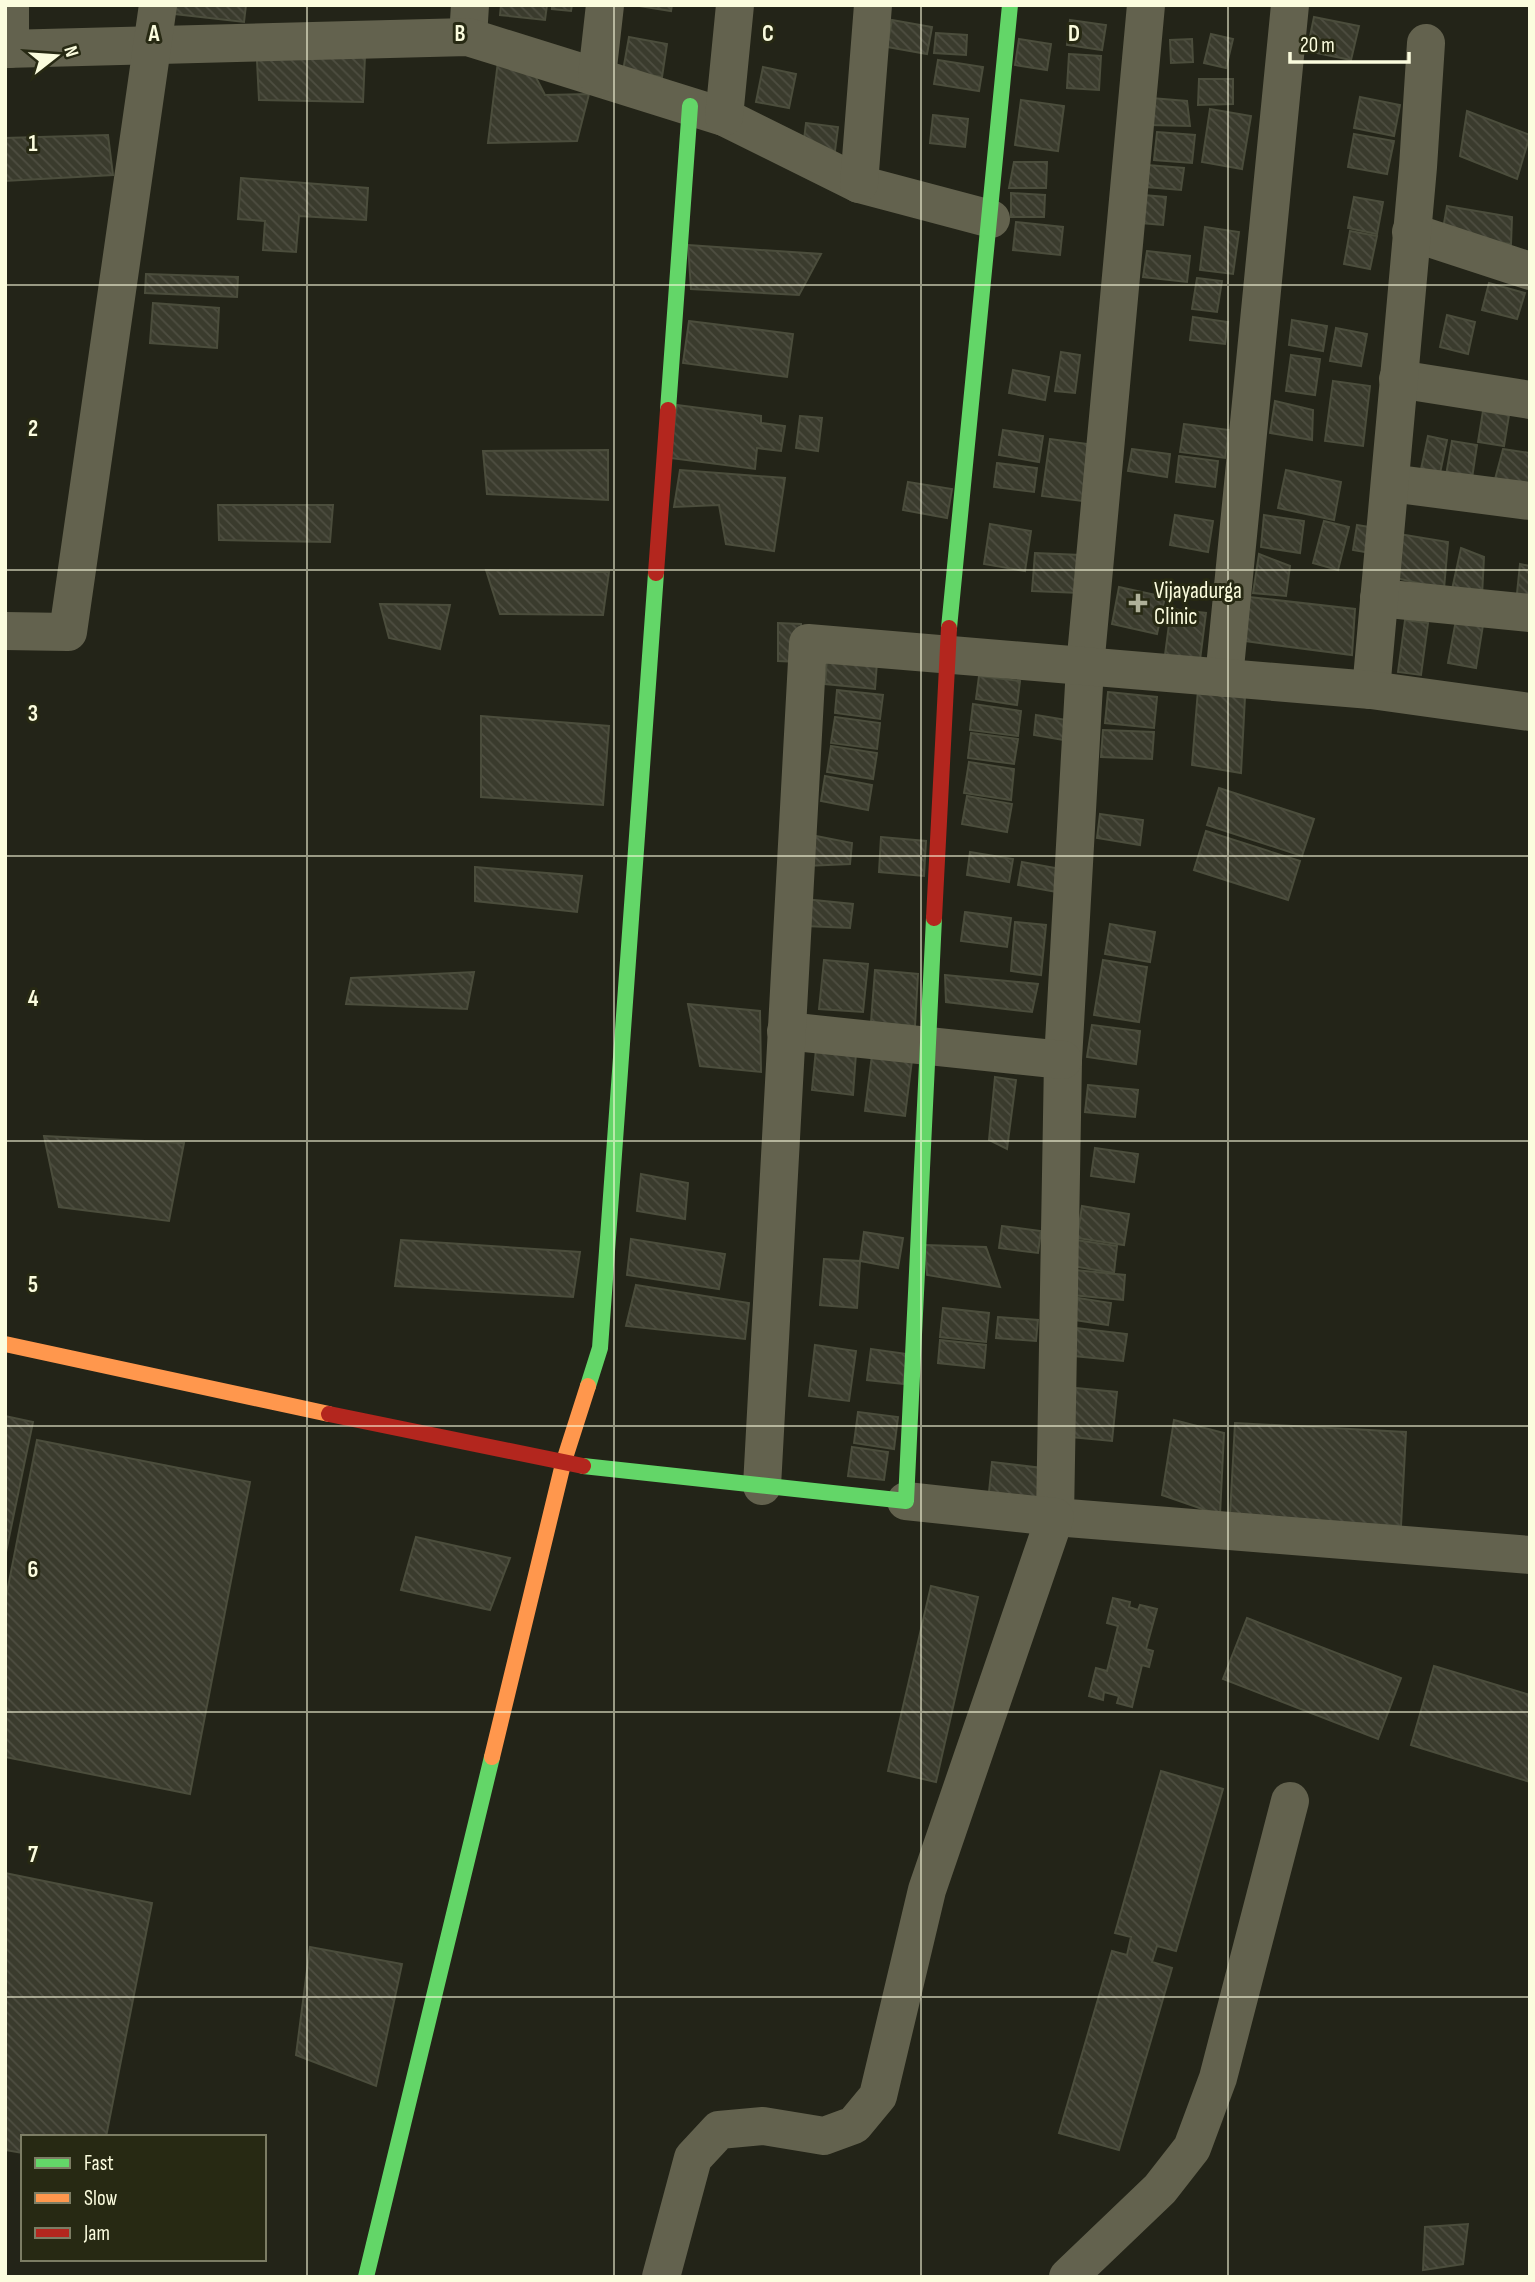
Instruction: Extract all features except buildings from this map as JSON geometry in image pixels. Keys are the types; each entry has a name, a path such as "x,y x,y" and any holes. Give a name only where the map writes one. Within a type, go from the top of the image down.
{"street":[{"path":"10,5 7,49 154,44 469,21 597,76 707,111 859,184 990,219"},
{"path":"5,631 68,632 158,5"},
{"path":"597,76 605,5"},
{"path":"366,2277 563,1464 600,1348 707,111 735,5"},
{"path":"859,184 873,5"},
{"path":"906,1501 946,654 1010,5"},
{"path":"661,2277 693,2158 719,2130 763,2126 824,2136 854,2125 878,2096 928,1890 1055,1517 1063,1060 1085,667 1146,5"},
{"path":"1224,678 1290,5"},
{"path":"1371,690 1426,43"},
{"path":"1411,232 1530,271"},
{"path":"1398,379 1530,400"},
{"path":"1390,483 1530,501"},
{"path":"1379,598 1530,613"},
{"path":"762,1486 808,643 1371,690 1530,712"},
{"path":"786,1031 1063,1060"},
{"path":"5,1344 563,1464 1055,1517 1530,1555"},
{"path":"1068,2277 1160,2189 1192,2148 1218,2078 1290,1801"}],"traffic: fast":[{"path":"949,628 1010,5"},
{"path":"668,410 690,106"},
{"path":"588,1386 600,1348 656,573"},
{"path":"583,1466 906,1501 934,918"},
{"path":"366,2277 492,1757"}],"traffic: slow":[{"path":"5,1344 329,1414"},
{"path":"492,1757 563,1464 588,1386"}],"traffic: jam":[{"path":"656,573 668,410"},
{"path":"934,918 949,628"},
{"path":"329,1414 583,1466"}],"place":[{"name":"Vijayadurga Clinic","path":"1138,603"}]}
